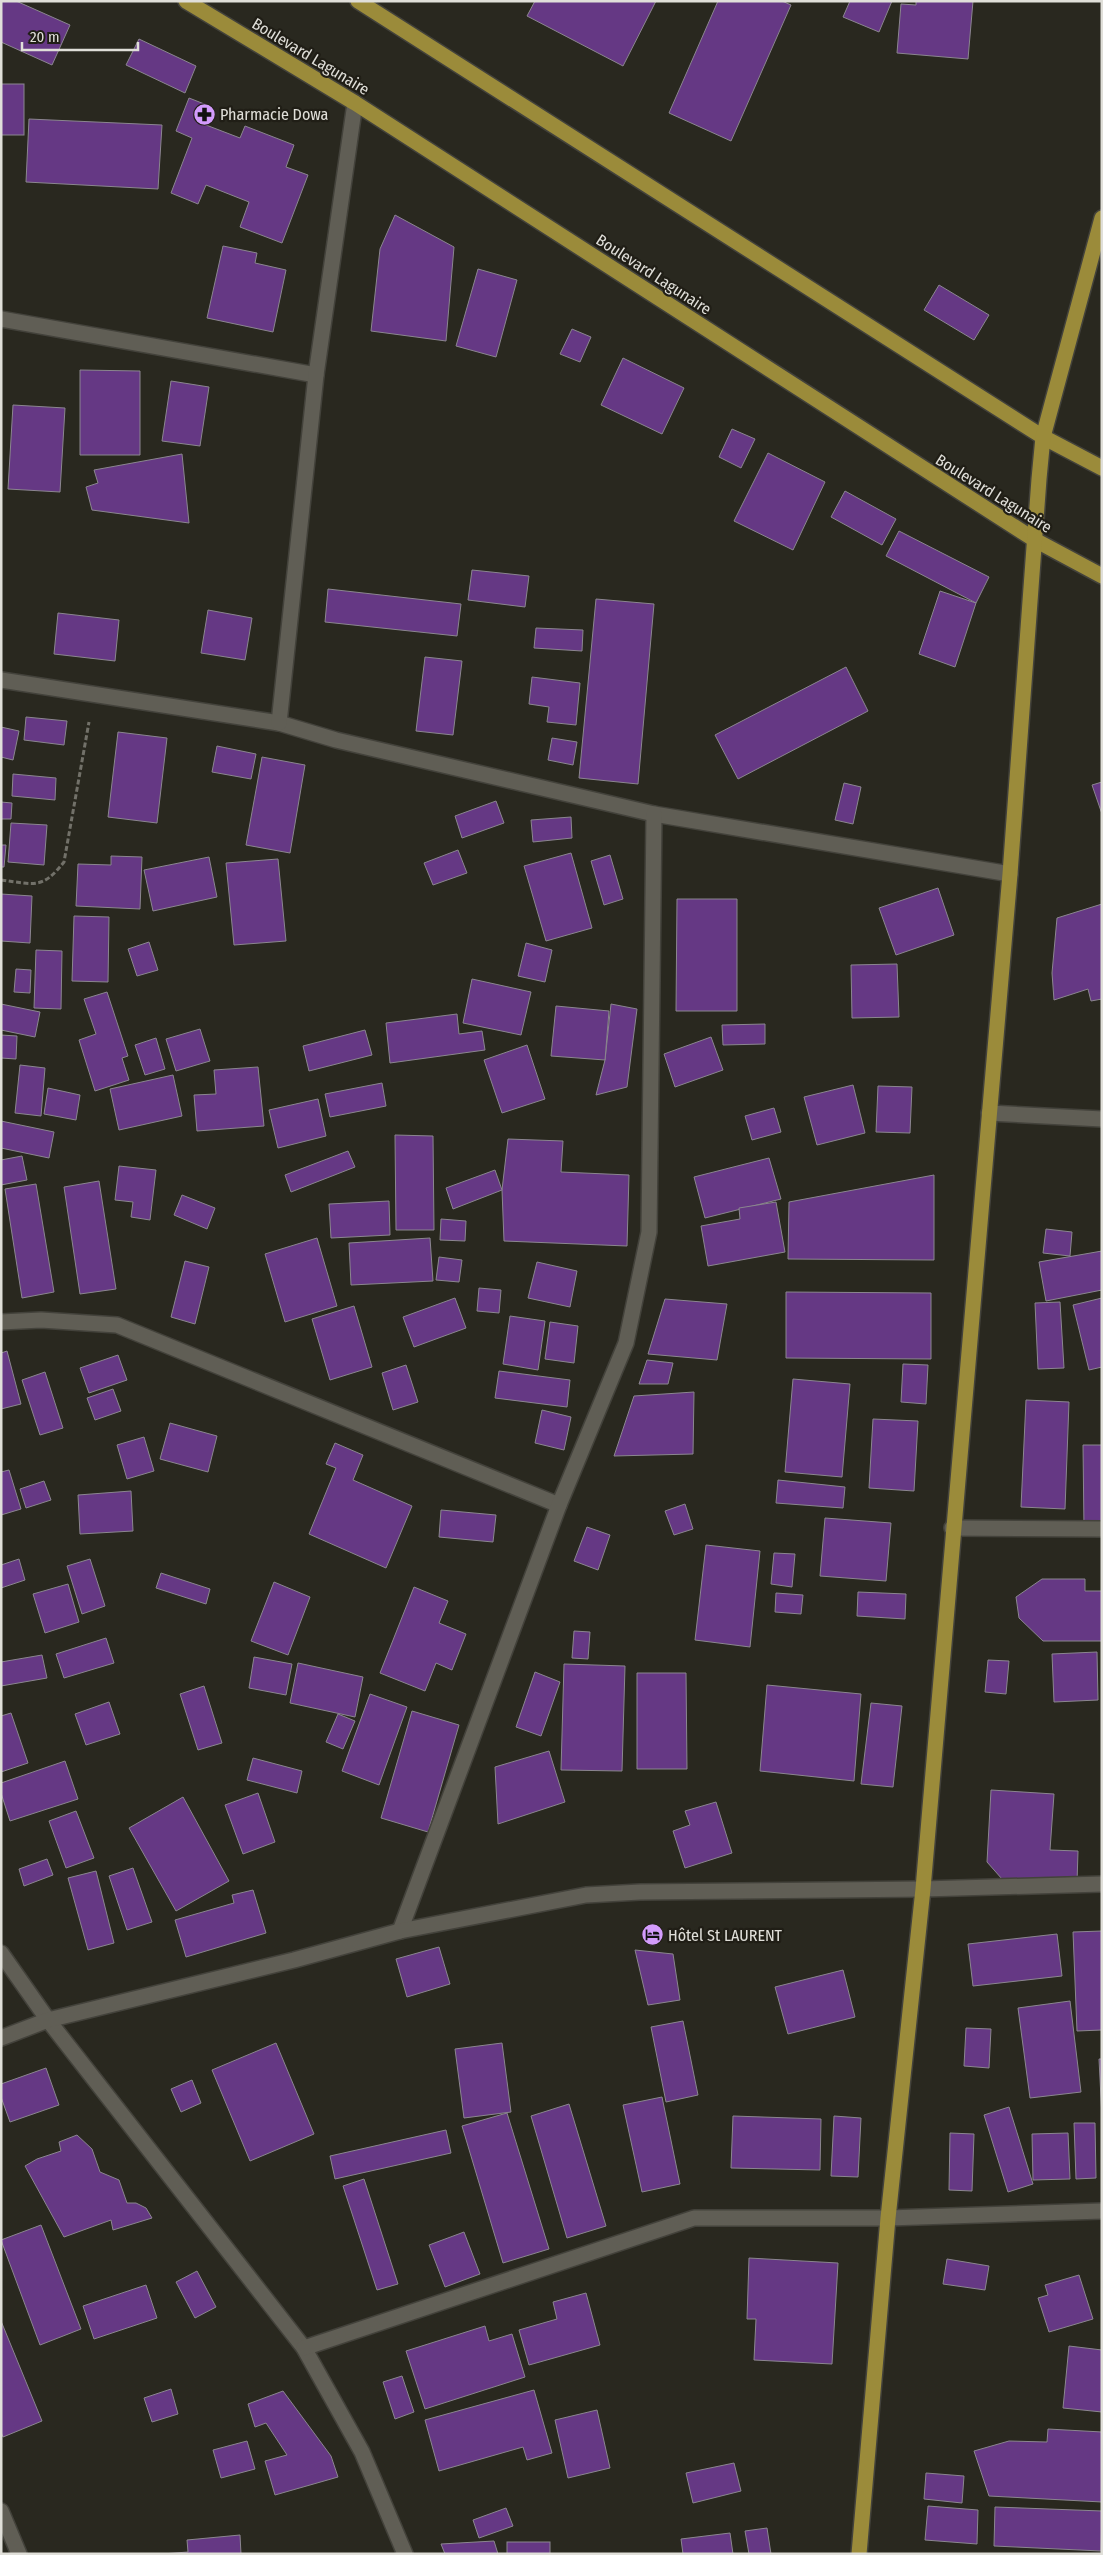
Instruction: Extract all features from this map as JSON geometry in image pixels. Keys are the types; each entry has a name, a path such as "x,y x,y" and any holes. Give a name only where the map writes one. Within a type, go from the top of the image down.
{"main road":[{"name":"Boulevard Lagunaire","path":"186,1 355,103 1035,540 1102,576"},
{"path":"358,1 1044,437 1102,468"},
{"path":"859,2554 888,2218 923,1889 952,1528 1010,874 1044,437 1102,218"}],"street":[{"path":"279,724 316,375 355,103"},
{"path":"1,319 316,375"},
{"path":"1,680 279,724 336,740 654,814 1010,874"},
{"path":"400,1931 559,1505 626,1343 649,1232 654,814"},
{"path":"989,1113 1102,1119"},
{"path":"1,1322 42,1320 117,1325 559,1505"},
{"path":"952,1528 1102,1529"},
{"path":"1,2038 48,2020 294,1960 400,1931 586,1895 640,1892 923,1889 1102,1884"},
{"path":"1,1952 48,2020 304,2348 362,2452 405,2554"},
{"path":"304,2348 694,2218 888,2218 1102,2211"},
{"path":"1,2511 19,2554"}],"path":[{"path":"1,880 35,884 50,879 64,862 94,694"}],"building":[{"path":"1,1 16,1 70,25 52,65 1,42"},
{"path":"535,1 656,1 623,66 527,16"},
{"path":"718,1 782,1 791,5 731,141 669,113"},
{"path":"850,1 892,1 879,32 843,17"},
{"path":"916,1 973,1 968,59 897,53 901,4 916,5"},
{"path":"139,39 196,66 185,93 126,65"},
{"path":"1,84 24,84 24,135 1,135"},
{"path":"189,98 212,107 206,125 240,138 245,126 294,145 286,167 308,175 282,243 240,227 249,202 206,185 198,204 171,193 192,138 176,131"},
{"path":"29,119 162,125 158,189 26,182"},
{"path":"395,215 454,247 446,341 371,331 380,249"},
{"path":"223,246 257,253 255,263 286,270 273,332 207,318"},
{"path":"478,269 517,280 496,357 456,346"},
{"path":"939,285 989,315 974,340 924,310"},
{"path":"572,329 591,337 580,362 560,354"},
{"path":"623,358 684,388 662,434 601,405"},
{"path":"80,370 140,371 140,455 80,455"},
{"path":"171,381 209,387 200,446 162,441"},
{"path":"13,405 65,408 60,492 8,489"},
{"path":"732,429 755,439 741,468 719,457"},
{"path":"768,453 825,482 793,550 734,521"},
{"path":"182,454 189,523 92,510 86,487 98,483 94,470"},
{"path":"845,491 896,519 882,545 831,517"},
{"path":"899,531 989,577 976,603 886,556"},
{"path":"472,570 529,576 525,607 468,600"},
{"path":"328,589 461,604 457,636 325,622"},
{"path":"940,591 976,603 955,667 919,654"},
{"path":"596,599 654,604 638,784 579,778"},
{"path":"208,610 252,618 245,660 201,653"},
{"path":"58,613 119,620 115,661 54,654"},
{"path":"536,628 583,630 582,651 534,648"},
{"path":"425,657 462,661 453,735 416,731"},
{"path":"846,667 868,711 738,779 715,735"},
{"path":"532,677 580,683 576,725 547,722 549,707 529,704"},
{"path":"26,717 67,721 64,745 24,740"},
{"path":"1,727 19,731 13,760 1,757"},
{"path":"118,732 167,738 157,823 108,817"},
{"path":"552,738 577,742 573,765 548,760"},
{"path":"217,746 256,754 251,779 212,772"},
{"path":"262,757 305,765 290,853 246,845"},
{"path":"13,774 56,778 55,800 12,796"},
{"path":"1102,782 1102,814 1092,785"},
{"path":"844,783 861,787 853,824 835,820"},
{"path":"496,801 504,823 462,838 455,816"},
{"path":"1,802 12,803 11,819 1,819"},
{"path":"571,817 572,838 533,842 531,820"},
{"path":"11,823 47,825 44,865 8,862"},
{"path":"1,845 6,845 4,867 1,867"},
{"path":"458,850 467,873 433,885 424,863"},
{"path":"571,853 592,928 546,941 524,866"},
{"path":"610,855 623,899 604,905 591,861"},
{"path":"111,856 142,857 140,909 76,906 78,864 111,865"},
{"path":"209,857 217,897 153,911 144,870"},
{"path":"278,859 286,941 234,945 226,863"},
{"path":"938,888 954,935 896,955 879,908"},
{"path":"1,894 32,896 30,943 1,941"},
{"path":"677,899 737,899 737,1011 676,1011"},
{"path":"1102,904 1102,999 1091,1001 1088,989 1054,1000 1052,973 1057,918"},
{"path":"74,916 109,917 108,982 72,981"},
{"path":"149,942 158,970 137,976 128,949"},
{"path":"526,943 552,950 545,982 518,976"},
{"path":"36,950 62,951 61,1009 34,1008"},
{"path":"897,964 899,1017 852,1018 851,965"},
{"path":"16,969 31,970 30,993 14,992"},
{"path":"472,979 531,992 521,1035 463,1023"},
{"path":"107,992 128,1056 122,1058 129,1080 95,1091 79,1040 96,1034 84,999"},
{"path":"1,1004 40,1012 35,1037 1,1030"},
{"path":"611,1004 637,1009 627,1087 596,1095 605,1060"},
{"path":"556,1006 609,1011 605,1060 551,1056"},
{"path":"457,1014 459,1034 482,1031 485,1050 390,1063 386,1023"},
{"path":"765,1024 765,1044 723,1045 722,1025"},
{"path":"200,1029 210,1061 176,1071 166,1039"},
{"path":"365,1030 372,1055 309,1071 303,1046"},
{"path":"1,1035 17,1036 16,1059 1,1058"},
{"path":"711,1037 723,1070 675,1087 664,1054"},
{"path":"156,1038 165,1069 145,1075 135,1045"},
{"path":"527,1045 545,1099 502,1113 484,1060"},
{"path":"20,1065 45,1068 41,1116 15,1113"},
{"path":"258,1067 264,1126 197,1131 194,1095 216,1094 214,1070"},
{"path":"173,1075 182,1116 119,1130 110,1089"},
{"path":"382,1083 386,1106 330,1117 325,1094"},
{"path":"853,1085 865,1133 817,1145 804,1097"},
{"path":"878,1086 912,1087 910,1133 876,1132"},
{"path":"48,1088 80,1095 76,1120 44,1114"},
{"path":"318,1099 326,1136 278,1148 269,1110"},
{"path":"774,1108 781,1132 752,1140 745,1116"},
{"path":"1,1121 54,1132 49,1158 1,1148"},
{"path":"395,1135 433,1136 434,1230 396,1230"},
{"path":"508,1139 563,1141 561,1172 629,1175 627,1246 504,1241 502,1190"},
{"path":"348,1151 355,1167 291,1192 285,1175"},
{"path":"22,1156 27,1180 1,1185 1,1160"},
{"path":"769,1158 781,1199 705,1218 694,1177"},
{"path":"119,1166 156,1170 150,1220 131,1217 133,1202 115,1200"},
{"path":"495,1170 502,1190 453,1209 446,1188"},
{"path":"934,1175 934,1260 788,1259 789,1202"},
{"path":"99,1181 116,1289 80,1294 64,1187"},
{"path":"36,1184 54,1292 22,1298 5,1189"},
{"path":"182,1195 215,1208 207,1229 174,1215"},
{"path":"389,1201 390,1235 331,1238 329,1204"},
{"path":"776,1202 785,1252 708,1266 701,1226 740,1219 739,1208"},
{"path":"441,1219 466,1221 465,1241 440,1240"},
{"path":"1046,1229 1072,1232 1070,1256 1043,1253"},
{"path":"317,1238 337,1306 285,1322 265,1254"},
{"path":"430,1238 433,1281 351,1285 349,1243"},
{"path":"1102,1251 1102,1290 1046,1301 1039,1262"},
{"path":"439,1257 462,1260 459,1282 436,1280"},
{"path":"185,1261 209,1267 195,1324 171,1317"},
{"path":"537,1262 577,1271 570,1307 528,1298"},
{"path":"479,1288 501,1290 499,1313 477,1311"},
{"path":"786,1292 931,1293 931,1359 786,1358"},
{"path":"455,1298 466,1328 414,1347 403,1317"},
{"path":"1102,1298 1102,1367 1089,1370 1073,1305"},
{"path":"665,1299 727,1304 717,1360 648,1354"},
{"path":"1060,1302 1064,1368 1038,1369 1035,1303"},
{"path":"354,1306 372,1367 330,1380 312,1319"},
{"path":"510,1316 545,1321 538,1370 503,1364"},
{"path":"550,1322 578,1326 574,1363 545,1359"},
{"path":"7,1351 21,1404 1,1409 1,1353"},
{"path":"118,1355 127,1380 89,1393 80,1368"},
{"path":"647,1360 673,1363 668,1384 639,1384"},
{"path":"903,1364 928,1365 926,1404 901,1402"},
{"path":"406,1365 418,1402 393,1410 382,1373"},
{"path":"499,1371 570,1380 567,1407 495,1398"},
{"path":"45,1372 63,1428 40,1435 22,1380"},
{"path":"793,1379 850,1384 842,1477 785,1472"},
{"path":"113,1389 121,1411 95,1420 87,1398"},
{"path":"694,1392 693,1454 614,1456 634,1396"},
{"path":"1026,1400 1069,1402 1065,1509 1021,1507"},
{"path":"542,1410 571,1417 564,1450 535,1443"},
{"path":"873,1419 918,1421 914,1491 869,1488"},
{"path":"170,1423 217,1436 208,1472 160,1459"},
{"path":"144,1437 154,1471 127,1479 117,1445"},
{"path":"335,1443 363,1455 353,1480 412,1506 386,1568 309,1534 336,1468 326,1464"},
{"path":"1083,1445 1102,1445 1102,1529 1084,1529"},
{"path":"9,1470 21,1509 1,1515 1,1472"},
{"path":"778,1480 845,1487 843,1508 776,1503"},
{"path":"44,1481 51,1500 26,1508 20,1489"},
{"path":"131,1491 133,1531 80,1534 78,1495"},
{"path":"685,1504 693,1529 674,1535 665,1511"},
{"path":"441,1510 496,1515 493,1542 439,1537"},
{"path":"825,1518 891,1523 886,1581 820,1576"},
{"path":"587,1527 610,1535 598,1570 574,1561"},
{"path":"706,1545 760,1551 750,1647 695,1640"},
{"path":"774,1553 795,1554 792,1587 771,1584"},
{"path":"19,1559 25,1580 1,1588 1,1565"},
{"path":"90,1559 105,1606 82,1614 67,1566"},
{"path":"161,1573 210,1589 206,1604 156,1588"},
{"path":"1042,1579 1085,1579 1085,1591 1102,1591 1102,1641 1043,1641 1019,1618 1016,1597"},
{"path":"274,1582 310,1597 288,1655 251,1641"},
{"path":"68,1584 79,1622 45,1633 33,1594"},
{"path":"414,1587 448,1601 439,1623 466,1634 452,1670 436,1663 425,1691 380,1673"},
{"path":"858,1592 906,1594 905,1619 857,1616"},
{"path":"776,1593 803,1595 801,1614 775,1612"},
{"path":"574,1631 590,1632 588,1659 572,1658"},
{"path":"106,1638 114,1663 64,1678 56,1654"},
{"path":"1097,1652 1098,1700 1054,1702 1052,1654"},
{"path":"42,1655 47,1678 1,1686 1,1662"},
{"path":"254,1657 292,1664 286,1695 249,1688"},
{"path":"988,1660 1009,1661 1006,1694 985,1692"},
{"path":"298,1663 363,1677 355,1717 290,1703"},
{"path":"564,1664 625,1666 622,1771 561,1770"},
{"path":"535,1672 560,1682 541,1736 516,1727"},
{"path":"637,1673 686,1673 687,1769 637,1769"},
{"path":"767,1685 861,1694 854,1781 760,1771"},
{"path":"204,1686 222,1743 198,1750 180,1694"},
{"path":"370,1694 407,1707 379,1785 342,1771"},
{"path":"109,1702 120,1734 86,1745 75,1714"},
{"path":"871,1703 902,1706 893,1787 861,1784"},
{"path":"412,1711 459,1725 428,1832 381,1818"},
{"path":"11,1713 28,1763 1,1772 1,1716"},
{"path":"338,1714 355,1721 343,1749 326,1742"},
{"path":"549,1751 565,1802 498,1824 495,1767"},
{"path":"253,1758 302,1771 297,1793 247,1780"},
{"path":"65,1761 78,1799 10,1821 1,1793 1,1783"},
{"path":"991,1790 1054,1794 1050,1850 1078,1851 1077,1883 1002,1879 987,1862"},
{"path":"258,1793 275,1842 243,1854 225,1805"},
{"path":"183,1797 229,1881 176,1911 129,1828"},
{"path":"716,1802 732,1853 685,1868 673,1831 690,1825 685,1811"},
{"path":"76,1811 94,1858 66,1868 49,1821"},
{"path":"47,1859 53,1875 24,1886 19,1869"},
{"path":"133,1868 152,1922 127,1930 109,1876"},
{"path":"96,1871 114,1943 88,1950 68,1878"},
{"path":"253,1890 266,1933 186,1957 175,1920 234,1903 232,1895"},
{"path":"1102,1931 1102,2030 1077,2031 1073,1932"},
{"path":"1057,1934 1062,1976 973,1986 968,1944"},
{"path":"439,1947 450,1984 407,1997 396,1959"},
{"path":"635,1950 673,1954 680,2000 648,2005"},
{"path":"843,1970 855,2017 788,2034 775,1987"},
{"path":"1070,2001 1081,2092 1030,2098 1018,2008"},
{"path":"683,2021 698,2095 666,2102 651,2027"},
{"path":"966,2028 991,2029 989,2068 964,2066"},
{"path":"276,2043 314,2134 250,2161 212,2070"},
{"path":"502,2043 511,2112 464,2118 455,2049"},
{"path":"1099,2059 1102,2059 1102,2118"},
{"path":"46,2068 59,2105 10,2122 1,2097 1,2084"},
{"path":"192,2080 201,2103 181,2112 171,2089"},
{"path":"662,2097 680,2184 642,2192 623,2105"},
{"path":"569,2104 606,2226 567,2238 531,2116"},
{"path":"1009,2107 1033,2184 1008,2192 984,2115"},
{"path":"507,2113 549,2249 503,2263 462,2126"},
{"path":"733,2116 821,2119 820,2170 731,2168"},
{"path":"834,2116 861,2118 858,2177 831,2176"},
{"path":"1074,2123 1095,2123 1096,2178 1076,2179"},
{"path":"446,2130 451,2153 335,2179 330,2156"},
{"path":"950,2133 974,2134 972,2191 949,2190"},
{"path":"1068,2133 1070,2179 1033,2180 1032,2134"},
{"path":"77,2135 92,2149 100,2172 119,2180 127,2203 136,2203 146,2208 152,2218 113,2230 111,2220 64,2237 25,2166 37,2159 61,2151 59,2142"},
{"path":"364,2179 398,2284 377,2290 343,2186"},
{"path":"41,2225 81,2329 40,2345 1,2240"},
{"path":"464,2232 480,2274 445,2287 429,2245"},
{"path":"749,2258 838,2263 832,2364 754,2360 756,2319 747,2319"},
{"path":"947,2259 989,2266 985,2290 943,2284"},
{"path":"197,2271 216,2307 195,2318 176,2282"},
{"path":"1079,2275 1093,2319 1049,2332 1038,2298 1048,2295 1045,2285"},
{"path":"146,2285 157,2318 94,2339 83,2306"},
{"path":"586,2293 600,2345 529,2365 519,2330 557,2319 553,2302"},
{"path":"1,2321 42,2421 3,2437 1,2432"},
{"path":"485,2326 489,2341 512,2334 525,2377 425,2409 406,2351"},
{"path":"1069,2346 1102,2350 1102,2412 1063,2408"},
{"path":"402,2376 414,2412 395,2419 383,2382"},
{"path":"171,2389 178,2414 152,2422 144,2398"},
{"path":"534,2390 552,2453 527,2460 523,2447 439,2471 425,2420"},
{"path":"283,2391 331,2456 338,2477 275,2495 265,2461 287,2455 266,2423 255,2427 248,2404"},
{"path":"597,2410 610,2468 568,2478 555,2420"},
{"path":"1048,2429 1102,2432 1102,2502 989,2496 974,2451 1009,2441 1047,2442"},
{"path":"247,2441 255,2469 221,2478 213,2450"},
{"path":"734,2463 741,2491 693,2503 686,2473"},
{"path":"926,2473 964,2476 962,2503 924,2499"},
{"path":"928,2506 978,2510 977,2544 925,2540"},
{"path":"995,2507 1102,2511 1101,2551 994,2546"},
{"path":"506,2508 513,2526 479,2538 473,2520"},
{"path":"767,2528 771,2554 749,2554 745,2531"},
{"path":"730,2533 733,2554 683,2554 681,2539"},
{"path":"240,2535 241,2554 162,2554 188,2552 187,2540"},
{"path":"494,2541 498,2554 445,2554 441,2544"},
{"path":"507,2542 550,2542 550,2554 507,2554"}],"place":[{"name":"Pharmacie Dowa","path":"204,114"},
{"name":"Hôtel St LAURENT","path":"652,1935"}]}
